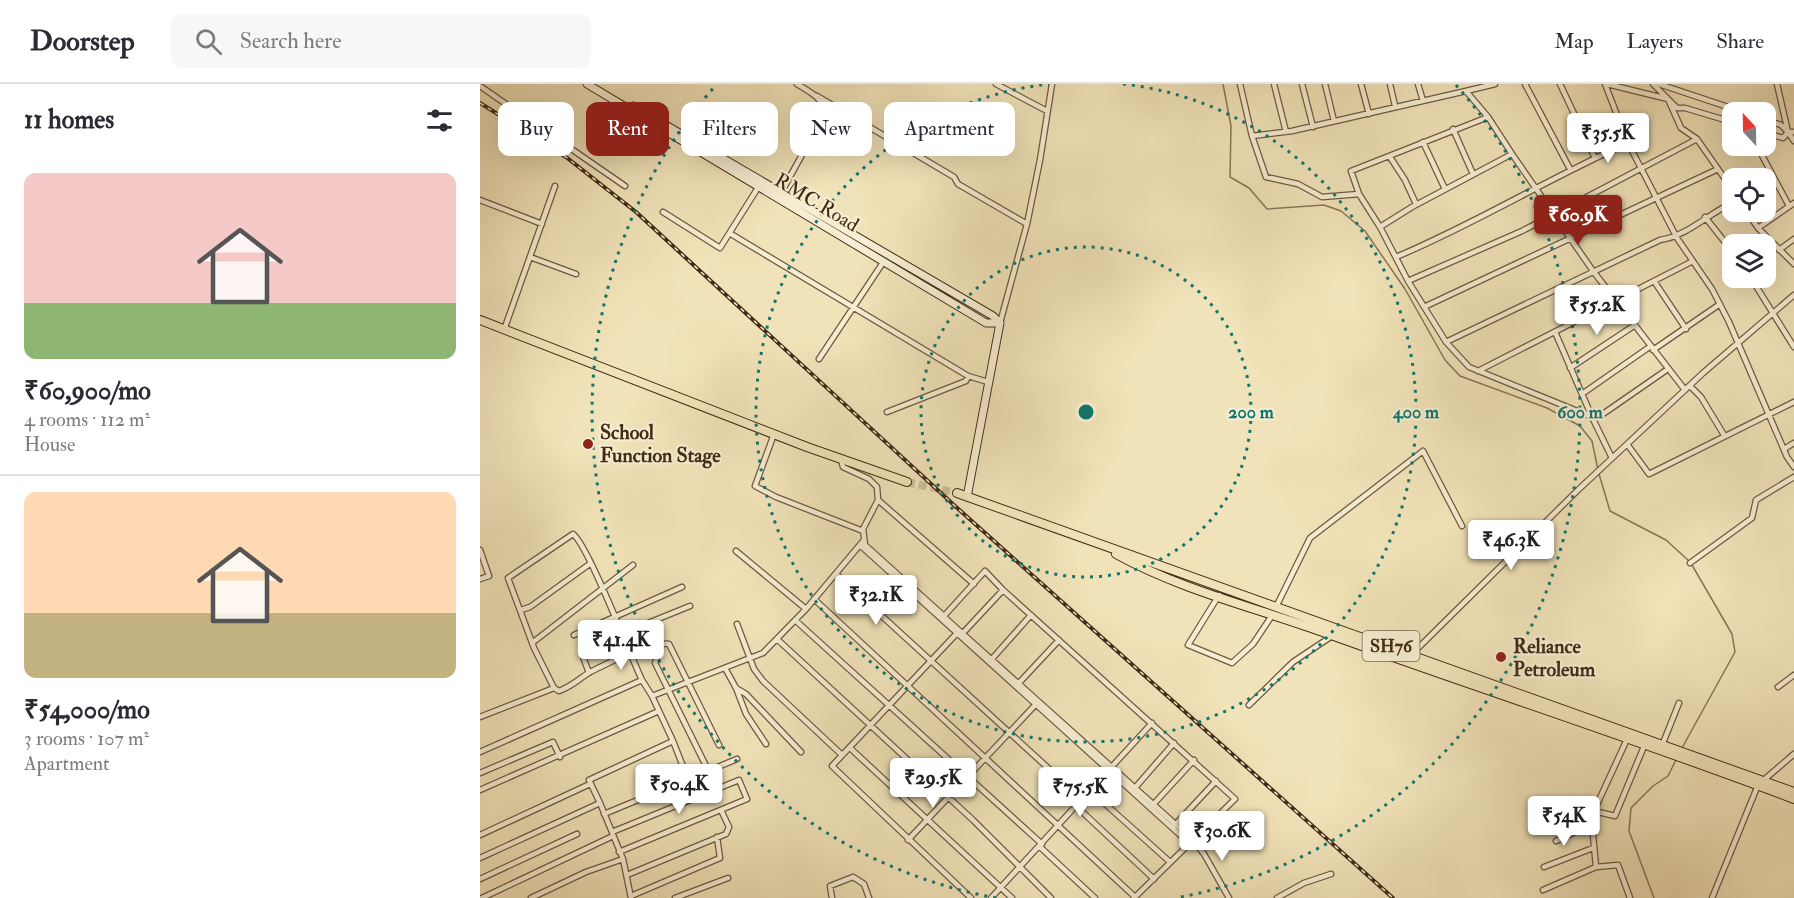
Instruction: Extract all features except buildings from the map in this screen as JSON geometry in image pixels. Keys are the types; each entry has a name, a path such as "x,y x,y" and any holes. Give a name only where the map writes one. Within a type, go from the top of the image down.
{"main road":[{"path":"480,320 774,434 907,482"},
{"name":"SH76","path":"957,493 1663,743 1679,753 1794,792"},
{"path":"1105,547 1136,564 1219,596 1645,744 1679,753"},
{"path":"1269,613 1273,604"},
{"path":"1760,782 1794,799"}],"street":[{"name":"RMC Road","path":"587,84 986,323 1000,323"},
{"name":"RMC Road","path":"596,84 993,315 1000,323"},
{"path":"797,84 944,171 958,184 1027,224"},
{"path":"996,84 1047,111"},
{"path":"967,497 1000,323 1027,224 1052,84"},
{"path":"1240,84 1252,136 1266,177 1298,184 1322,197 1359,194"},
{"path":"1274,84 1286,132"},
{"path":"1302,84 1313,127"},
{"path":"1325,84 1334,121"},
{"path":"1361,84 1369,114"},
{"path":"1390,84 1395,106"},
{"path":"1418,84 1423,101"},
{"path":"1252,136 1313,127 1495,84"},
{"path":"1525,84 1570,170"},
{"path":"1560,84 1595,158"},
{"path":"1606,84 1668,99"},
{"path":"1606,84 1628,143 1677,238 1720,304 1794,467"},
{"path":"1653,84 1677,108 1685,108 1722,119"},
{"path":"1659,84 1722,105"},
{"path":"1777,84 1794,141"},
{"path":"810,92 813,85"},
{"path":"480,86 625,186"},
{"path":"1466,91 1488,117 1593,271 1617,300 1651,349 1685,390"},
{"path":"781,193 825,113 823,104 817,96"},
{"path":"1668,99 1681,128 1697,139 1722,175"},
{"path":"1488,117 1351,171 1359,194 1380,227 1408,281 1446,342 1469,366 1478,371 1592,417 1600,416 1665,371"},
{"path":"1776,124 1791,132"},
{"path":"1453,129 1473,174"},
{"path":"1776,136 1784,138 1791,132"},
{"path":"1408,281 1487,248 1642,170 1697,139"},
{"path":"1423,141 1445,189"},
{"path":"1396,257 1433,241 1536,187 1628,143"},
{"path":"1380,227 1416,204 1512,154"},
{"path":"1762,156 1789,206"},
{"path":"1390,157 1405,180 1416,204"},
{"path":"1424,307 1718,170"},
{"path":"504,330 555,186"},
{"path":"663,212 720,248 731,234 759,186"},
{"path":"480,200 542,224"},
{"path":"1758,228 1794,203"},
{"path":"1446,342 1660,240 1677,238 1705,217 1722,208"},
{"path":"1705,217 1722,238"},
{"path":"1754,222 1794,264"},
{"path":"731,234 968,376 988,382"},
{"path":"1779,250 1794,239"},
{"path":"530,257 576,274"},
{"path":"819,359 884,261"},
{"path":"1478,371 1694,261"},
{"path":"1654,281 1686,328"},
{"path":"1757,288 1794,347"},
{"path":"1408,662 1411,653 1601,468 1794,294"},
{"path":"1582,394 1720,304"},
{"path":"1570,368 1635,325"},
{"path":"1555,332 1612,458"},
{"path":"887,412 966,381 968,376"},
{"path":"1690,386 1701,397 1724,435"},
{"path":"1627,444 1649,474 1794,402"},
{"path":"774,434 755,486 819,515 863,530"},
{"path":"1784,449 1794,443"},
{"path":"1273,604 1310,538 1424,451 1462,525"},
{"path":"652,696 763,653 778,640 861,546 864,542 863,530 878,500 878,487 869,479 843,467 841,459"},
{"path":"1690,563 1752,518 1756,500 1794,477"},
{"path":"878,500 974,584"},
{"path":"863,530 865,545 943,617"},
{"path":"688,779 652,696 630,655 580,539 573,534 508,578 532,643 554,688 559,691 576,685 589,672 630,655 654,645 669,644 719,746"},
{"path":"861,546 960,632 1191,841 1204,854 1229,898"},
{"path":"480,550 489,576 480,579"},
{"path":"736,551 806,609"},
{"path":"521,610 530,607 591,563"},
{"path":"532,643 633,565"},
{"path":"814,599 1135,897 1235,799 1003,590 985,571 943,617"},
{"path":"836,574 1082,800"},
{"path":"574,635 682,586"},
{"path":"971,898 832,766 1003,590"},
{"path":"1219,596 1188,645 1232,663 1252,644 1269,613"},
{"path":"589,672 582,654 621,634 690,606"},
{"path":"991,660 1031,615"},
{"path":"795,620 969,775 1095,898"},
{"path":"737,624 750,659 763,681 842,755"},
{"path":"1249,705 1293,662 1333,636"},
{"path":"778,640 948,797 1022,867 1051,898"},
{"path":"1018,685 1059,640"},
{"path":"654,645 658,654 655,663 708,770 712,791"},
{"path":"725,668 746,714 766,744"},
{"path":"1778,687 1794,675"},
{"path":"480,752 642,680"},
{"path":"480,717 554,688"},
{"path":"736,688 746,694 801,752"},
{"path":"908,840 1038,703"},
{"path":"1663,743 1679,703"},
{"path":"480,790 560,757 659,711"},
{"path":"993,898 1152,723"},
{"path":"1596,867 1592,824 1594,811 1628,738"},
{"path":"673,741 589,780 623,859 631,897 720,858 717,837"},
{"path":"480,773 554,742 560,757"},
{"path":"1133,789 1174,743"},
{"path":"1594,811 1615,816 1645,744"},
{"path":"850,748 1012,898"},
{"path":"1712,898 1760,782 1794,754"},
{"path":"604,814 737,759"},
{"path":"1152,807 1194,760"},
{"path":"482,898 613,834 739,780 747,799 619,852"},
{"path":"1173,826 1216,780"},
{"path":"480,835 591,784"},
{"path":"1077,807 1092,791"},
{"path":"1092,791 1170,862"},
{"path":"480,858 600,803"},
{"path":"1077,807 1154,879"},
{"path":"627,875 729,830 721,810"},
{"path":"1556,841 1592,824"},
{"path":"480,879 577,834"},
{"path":"1544,867 1593,848"},
{"path":"531,898 586,872 623,859"},
{"path":"1543,890 1596,867 1618,865 1630,898"},
{"path":"1277,898 1304,883 1331,874"},
{"path":"832,898 830,886 853,877 864,885 869,898"},
{"path":"675,898 728,878"}],"waterway":[{"path":"1223,84 1231,126 1230,177 1249,188 1267,209 1324,205 1341,211 1365,231 1405,289 1445,360 1460,376 1547,408 1580,426 1592,441 1598,470"},
{"path":"1599,474 1610,511 1666,540 1689,561"},
{"path":"1682,748 1735,652 1732,634 1692,565"},
{"path":"1654,898 1629,831 1631,808 1653,786 1668,776 1677,758"}],"tunnel":[{"path":"907,482 957,493"}],"railway":[{"path":"480,103 566,157 636,212 955,506 1393,898"}],"place":[{"name":"School Function Stage","path":"588,444"},
{"name":"Reliance Petroleum","path":"1501,657"}]}
